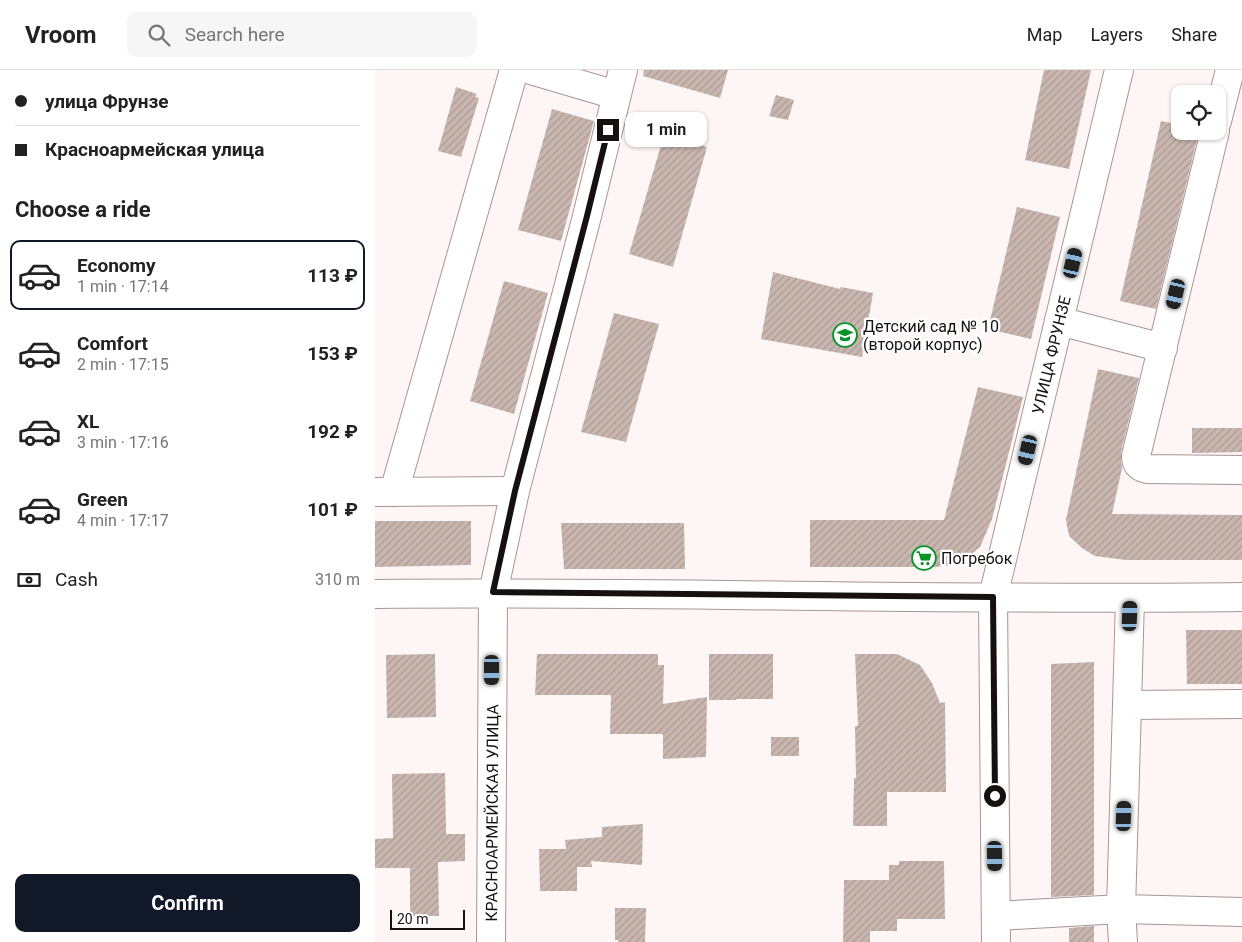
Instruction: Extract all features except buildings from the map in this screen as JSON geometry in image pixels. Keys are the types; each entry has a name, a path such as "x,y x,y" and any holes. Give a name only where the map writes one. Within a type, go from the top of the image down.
{"street":[{"path":"514,70 385,492 515,491"},
{"path":"531,70 620,83"},
{"name":"УЛИЦА ФРУНЗЕ","path":"996,929 993,597 1119,70"},
{"path":"1227,112 1230,70"},
{"name":"КРАСНОАРМЕЙСКАЯ УЛИЦА","path":"491,942 493,592 515,491 620,83"},
{"path":"1213,140 1137,460 1142,468 1147,469 1242,470"},
{"path":"1059,321 1163,348"},
{"path":"375,594 493,592 1130,598 1242,597"},
{"path":"1123,942 1121,909 1130,598"},
{"path":"1127,705 1242,704"},
{"path":"996,929 1121,909 1242,912"}],"place":[{"name":"Детский сад № 10 (второй корпус)","path":"845,335"},
{"name":"Погребок","path":"924,558"}],"route":[{"path":"608,130 515,491 493,592 993,597 995,796"}]}
